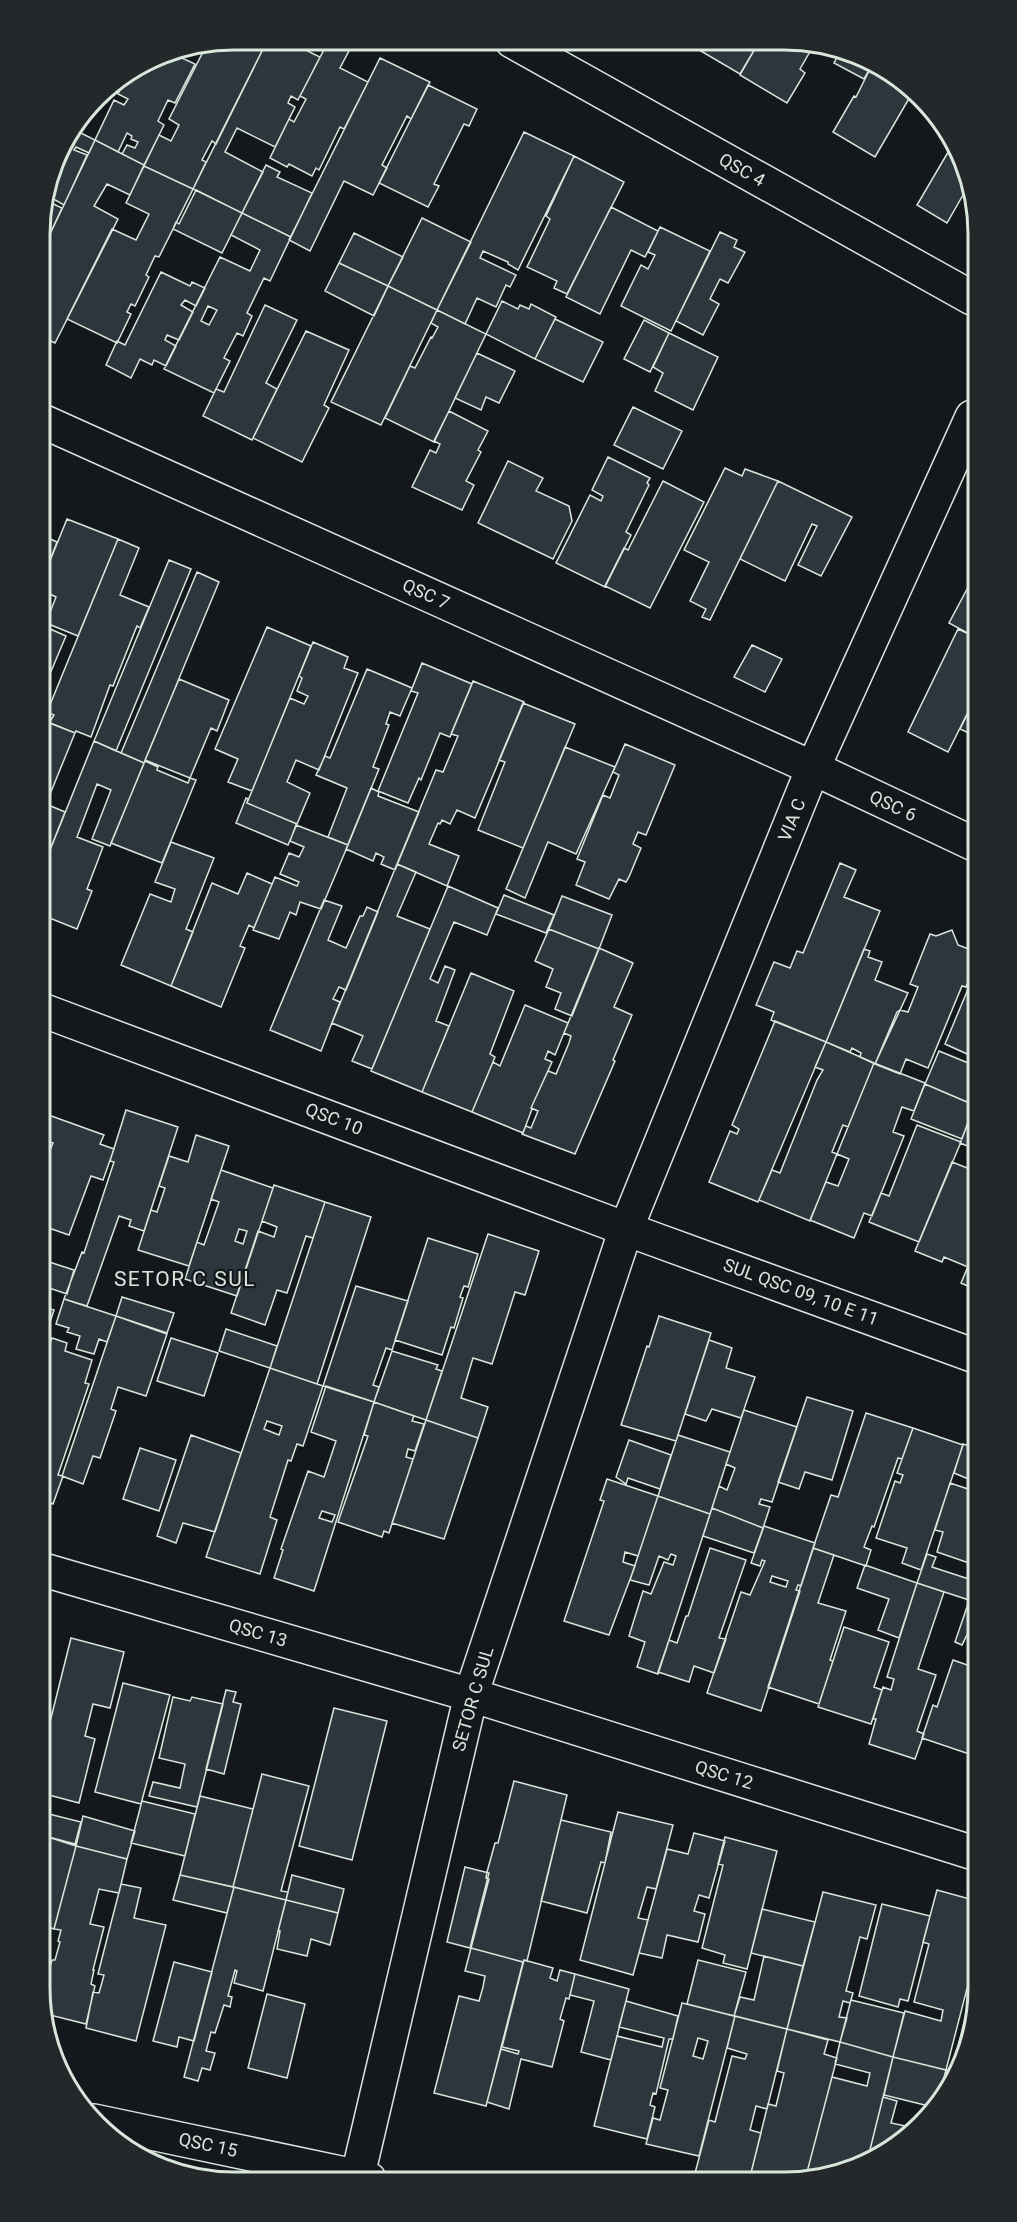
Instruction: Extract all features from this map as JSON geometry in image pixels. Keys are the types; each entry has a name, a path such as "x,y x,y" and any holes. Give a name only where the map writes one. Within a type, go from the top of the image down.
{"street":[{"name":"QSC 4","path":"528,50 968,296"},
{"name":"QSC 7","path":"50,425 813,768"},
{"name":"VIA C","path":"626,1229 813,768 968,426"},
{"name":"QSC 6","path":"813,768 968,841"},
{"name":"QSC 10","path":"50,1013 626,1229"},
{"name":"SUL QSC 09, 10 E 11","path":"626,1229 967,1353"},
{"name":"SETOR C SUL","path":"362,2172 471,1695 626,1229"},
{"name":"QSC 13","path":"50,1572 471,1695"},
{"name":"QSC 12","path":"471,1695 967,1851"},
{"name":"QSC 15","path":"109,2124 333,2172"}],"building":[{"path":"262,50 306,50 320,57 298,100 291,96 288,103 295,107 275,147 237,128 225,152 263,172 242,213 193,189"},
{"path":"263,50 216,144 212,141 202,160 206,162 193,189 144,166 159,135 171,141 179,125 169,119 203,52"},
{"path":"324,50 349,50 340,68 368,82 344,129 340,127 319,170 316,168 312,176 289,164 287,167 270,158 289,119 294,122 306,99 300,96"},
{"path":"699,50 754,50 740,74"},
{"path":"754,50 810,52 800,69 805,73 787,103 740,75"},
{"path":"180,57 195,64 175,103 168,100 158,121 164,125 144,165 122,154 127,145 135,148 138,142 131,139 132,136 127,133 118,152 95,140 114,100 124,105 128,99 118,94 122,86 163,63"},
{"path":"837,57 869,70 864,79 834,63"},
{"path":"380,58 430,82 411,119 407,116 382,165 387,168 373,195 344,181 310,251 289,240"},
{"path":"869,70 886,80 909,99 875,157 833,132 854,96 856,97"},
{"path":"428,85 477,109 469,126 464,124 434,184 439,186 428,207 379,183"},
{"path":"80,132 95,140 89,153 76,147 74,150 87,155 64,205 53,199 63,163"},
{"path":"524,132 574,156 518,270 508,262 483,251 480,258 516,275 510,287 506,285 496,307 477,298 465,324 437,310"},
{"path":"95,140 144,165 130,195 107,184 94,206 118,219 55,343 50,341 50,234"},
{"path":"948,152 963,195 947,223 917,205"},
{"path":"574,156 624,182 567,294 554,288 557,281 527,267 550,219 546,216"},
{"path":"266,165 280,172 277,177 312,193 291,237 242,213"},
{"path":"144,166 193,189 159,257 155,256 146,275 149,277 135,306 131,304 127,312 131,314 117,343 67,319 112,229 136,240 149,214 126,203"},
{"path":"196,190 242,213 222,253 173,229 176,222 179,224"},
{"path":"52,203 62,208 50,234"},
{"path":"611,207 658,231 645,257 631,250 600,314 566,297"},
{"path":"242,213 291,237 270,281 264,278 247,313 252,316 243,336 237,333 224,358 230,361 214,393 164,369 220,257 250,271 260,250 231,235","holes":["208,306 217,310 209,325 201,321"]},
{"path":"422,218 471,242 437,310 388,286"},
{"path":"660,227 710,251 671,331 621,306 641,265 648,269 655,255 648,252"},
{"path":"720,232 737,240 734,247 745,252 728,283 720,279 710,299 719,304 703,335 676,321"},
{"path":"354,233 403,257 388,286 339,263"},
{"path":"339,263 388,286 374,316 325,291"},
{"path":"161,272 190,286 192,282 205,288 196,306 185,300 181,305 193,312 179,340 167,335 165,340 176,346 166,366 154,360 152,365 140,359 131,378 106,365 117,341 125,345"},
{"path":"388,286 437,310 381,425 331,402"},
{"path":"502,301 518,309 520,305 529,309 531,304 556,317 535,359 486,334"},
{"path":"265,305 297,320 266,383 277,389 252,440 203,416 216,389 224,392"},
{"path":"437,310 486,334 434,442 385,418 410,366 415,368 438,327 431,323"},
{"path":"555,319 603,342 583,382 535,359"},
{"path":"644,320 669,333 650,372 624,359"},
{"path":"306,331 349,350 324,405 329,408 302,462 253,438"},
{"path":"669,333 718,357 693,410 655,391 663,373 653,367"},
{"path":"477,353 515,371 499,403 486,397 481,410 455,398"},
{"path":"633,407 682,431 663,469 614,445"},
{"path":"449,411 488,431 478,450 481,452 466,481 474,485 462,510 412,487 430,450 436,453 440,444 434,441"},
{"path":"608,457 650,478 647,483 649,485 626,532 631,535 605,587 556,563 590,495 601,501 603,496 592,490"},
{"path":"508,461 543,478 536,491 569,506 572,521 553,559 478,523"},
{"path":"725,468 742,476 745,469 778,481 710,620 702,617 706,609 690,601 709,562 684,550"},
{"path":"663,481 704,502 650,608 605,586 624,548 628,550"},
{"path":"778,481 852,517 821,576 798,565 817,526 812,524 785,581 740,559"},
{"path":"67,519 118,539 78,636 50,625 50,613 56,597 50,594 50,561"},
{"path":"50,539 57,542 50,561"},
{"path":"118,539 139,548 120,595 149,607 140,628 137,626 113,686 110,685 91,737 50,723 54,715 50,713 50,705"},
{"path":"169,560 191,569 116,751 94,741"},
{"path":"197,572 219,582 144,763 121,753"},
{"path":"968,588 968,633 949,623"},
{"path":"267,627 311,646 252,791 228,782 238,759 215,749"},
{"path":"50,629 66,636 50,674"},
{"path":"958,629 968,634 968,713 948,752 908,732"},
{"path":"313,642 348,657 344,668 358,673 319,770 296,760 287,782 310,793 297,824 247,803 290,698 304,704 308,696 297,691 302,678 299,676"},
{"path":"752,645 782,659 765,692 734,677"},
{"path":"422,663 472,684 450,737 440,733 421,780 419,778 408,803 378,791 418,693 411,691"},
{"path":"367,669 412,688 400,716 390,712 386,724 389,725 373,767 379,769 348,845 328,837 347,788 316,775 325,756 330,758"},
{"path":"179,679 229,700 217,731 211,728 190,778 145,760"},
{"path":"473,681 524,702 475,818 457,810 450,824 442,820 440,824 438,823 429,844 459,856 447,886 397,864 436,770 443,772 458,736 451,734"},
{"path":"523,703 575,724 523,848 478,830 505,762 499,760"},
{"path":"968,714 968,733 960,729"},
{"path":"50,723 75,733 50,794"},
{"path":"94,741 144,763 110,846 92,839 111,790 97,784 77,837 103,847 87,889 92,891 77,929 50,918 50,850"},
{"path":"625,744 675,765 646,835 638,832 633,844 641,848 629,877 626,882 619,879 609,899 576,885 585,862 577,859 603,795 610,798 619,775 613,772"},
{"path":"565,747 615,767 576,854 548,842 525,898 506,889"},
{"path":"145,761 158,767 157,770 188,783 190,778 196,780 162,863 111,843"},
{"path":"371,788 379,792 378,796 419,812 395,870 381,864 384,857 376,853 373,861 346,849"},
{"path":"246,798 247,803 297,824 288,845 236,823"},
{"path":"50,806 65,812 50,850"},
{"path":"296,825 348,845 321,909 300,902 296,915 290,912 279,939 253,930 275,877 297,886 299,882 280,874 289,853 299,857 304,847 290,841"},
{"path":"171,842 214,858 186,929 193,932 171,986 121,965 150,894 171,902 175,889 155,882"},
{"path":"840,863 856,870 844,897 880,911 826,1042 771,1020 774,1012 756,1005 774,962 790,968 797,951 803,953"},
{"path":"397,864 416,872 397,916 430,929 372,1069 352,1061 363,1036 332,1023"},
{"path":"247,873 272,884 254,928 249,925 240,946 245,948 221,1007 171,986 212,883 238,894"},
{"path":"448,886 498,908 487,935 454,922 430,979 438,983 445,966 455,970 436,1021 449,1026 422,1092 371,1071"},
{"path":"504,895 554,915 546,933 496,914"},
{"path":"562,896 612,915 599,949 549,929"},
{"path":"324,900 342,906 328,940 346,948 360,916 363,916 367,907 378,912 346,990 339,987 333,999 340,1002 321,1051 270,1030"},
{"path":"549,929 599,949 572,1016 555,1009 561,993 546,987 553,969 535,961"},
{"path":"952,930 958,945 968,949 968,983 966,987 962,986 928,1068 906,1059 900,1074 875,1064 897,1012 900,1010 908,1012 918,987 910,984 930,934 936,936"},
{"path":"599,948 633,963 614,1007 632,1015 575,1154 522,1134 526,1126 531,1128 538,1111 531,1108 548,1071 556,1074 569,1043 571,1036 564,1033"},
{"path":"864,949 870,951 868,957 882,962 875,980 908,993 875,1064 860,1057 861,1053 852,1048 850,1052 826,1042"},
{"path":"471,973 514,991 490,1054 495,1057 472,1112 422,1092"},
{"path":"968,990 968,1054 945,1044"},
{"path":"525,1005 568,1023 555,1055 548,1051 545,1059 552,1062 531,1108 523,1133 472,1112 493,1062 500,1066"},
{"path":"775,1021 826,1042 758,1202 709,1182 730,1131 737,1134 739,1129 732,1125"},
{"path":"826,1042 874,1063 848,1127 843,1125 832,1152 837,1154 810,1221 759,1200 772,1170 780,1173 823,1070 815,1067"},
{"path":"939,1051 968,1063 968,1102 925,1084"},
{"path":"874,1063 925,1083 914,1111 902,1107 893,1132 904,1136 872,1216 864,1213 854,1238 810,1220 826,1182 838,1186 849,1159 837,1154"},
{"path":"925,1084 968,1102 967,1123 962,1139 911,1119"},
{"path":"126,1110 178,1127 144,1231 129,1226 131,1220 119,1216 87,1306 64,1299 82,1252 84,1253 114,1162 110,1161"},
{"path":"50,1116 104,1135 100,1144 114,1149 103,1180 91,1176 69,1235 50,1228 50,1150 53,1143 50,1142"},
{"path":"967,1124 967,1146 960,1143"},
{"path":"917,1125 961,1142 919,1242 869,1222 881,1193 889,1196"},
{"path":"196,1135 229,1146 189,1266 138,1250 151,1210 157,1212 165,1188 159,1186 169,1156 188,1162"},
{"path":"952,1162 967,1168 967,1267 944,1257 942,1262 915,1251"},
{"path":"221,1170 273,1188 237,1296 185,1279 197,1242 204,1245 219,1202 211,1199","holes":["239,1229 247,1231 243,1244 235,1241"]},
{"path":"274,1185 325,1202 313,1238 306,1236 287,1293 277,1290 265,1325 231,1313 258,1231 274,1237 277,1227 262,1221"},
{"path":"325,1202 371,1217 317,1384 270,1368"},
{"path":"488,1234 539,1251 525,1295 515,1292 492,1364 473,1358 461,1398 488,1407 478,1438 426,1420"},
{"path":"428,1238 478,1254 468,1287 464,1286 460,1297 463,1298 454,1328 451,1327 442,1355 395,1340"},
{"path":"50,1262 74,1270 67,1294 50,1288"},
{"path":"967,1268 967,1286 961,1283"},
{"path":"356,1286 408,1301 392,1350 386,1348 373,1385 379,1387 374,1402 323,1386"},
{"path":"122,1297 174,1313 167,1333 116,1316"},
{"path":"64,1299 116,1316 107,1342 99,1339 94,1354 76,1349 80,1336 67,1332 69,1328 56,1324"},
{"path":"50,1309 54,1310 50,1322"},
{"path":"116,1316 167,1334 146,1396 118,1387 111,1409 116,1411 100,1458 93,1456 83,1484 62,1476"},
{"path":"659,1316 711,1333 676,1441 621,1425"},
{"path":"226,1329 277,1346 270,1368 219,1351"},
{"path":"52,1338 67,1343 65,1351 92,1360 85,1383 89,1384 58,1475 63,1476 53,1504 50,1503 50,1344"},
{"path":"171,1338 218,1353 204,1396 157,1381"},
{"path":"709,1340 732,1348 726,1368 755,1377 741,1418 712,1409 706,1421 685,1414"},
{"path":"392,1351 438,1365 436,1369 442,1371 426,1420 374,1402"},
{"path":"270,1368 323,1386 303,1446 297,1444 291,1461 288,1460 270,1517 277,1520 260,1574 206,1557","holes":["267,1421 282,1426 279,1435 264,1429"]},
{"path":"326,1386 374,1402 314,1591 274,1578 283,1550 281,1549 308,1471 324,1477 336,1441 311,1432","holes":["322,1511 335,1515 332,1522 319,1518"]},
{"path":"807,1397 853,1411 832,1480 805,1472 799,1489 778,1482"},
{"path":"374,1402 414,1416 412,1421 424,1424 415,1451 408,1449 406,1457 413,1459 389,1533 384,1531 382,1537 338,1522 368,1436 364,1435"},
{"path":"744,1410 797,1427 772,1502 761,1499 759,1504 770,1507 763,1528 712,1508 719,1486 727,1490 735,1468 726,1464"},
{"path":"866,1413 913,1428 902,1459 898,1458 874,1527 872,1526 864,1547 871,1550 866,1566 813,1548 831,1495 838,1497"},
{"path":"426,1420 478,1438 444,1539 392,1523"},
{"path":"913,1428 963,1445 921,1570 902,1563 907,1548 876,1538 895,1481 900,1483 903,1475 897,1473"},
{"path":"191,1435 241,1453 215,1532 183,1523 176,1543 157,1536"},
{"path":"678,1435 730,1452 710,1514 658,1496"},
{"path":"629,1440 671,1455 660,1489 628,1478 626,1484 616,1477"},
{"path":"963,1444 967,1445 967,1478 954,1473"},
{"path":"140,1448 176,1460 159,1511 123,1499"},
{"path":"607,1479 658,1496 638,1556 625,1552 623,1562 635,1566 609,1635 564,1621 604,1501 600,1500"},
{"path":"950,1483 967,1489 967,1562 937,1552 943,1532 935,1530"},
{"path":"658,1496 710,1514 658,1674 637,1667 645,1642 629,1636 643,1591 651,1594 664,1562 673,1565 676,1556 671,1554 668,1560 659,1556 649,1585 630,1580"},
{"path":"712,1508 763,1528 754,1553 703,1536"},
{"path":"764,1526 815,1543 801,1586 798,1585 796,1590 800,1591 761,1711 707,1693 741,1592 750,1595 765,1561 762,1560 760,1566 751,1563","holes":["772,1576 788,1581 786,1587 770,1582"]},
{"path":"710,1548 746,1560 719,1638 726,1639 714,1673 694,1666 689,1682 658,1672 669,1640 677,1643"},
{"path":"813,1548 834,1555 818,1603 846,1611 819,1704 768,1687"},
{"path":"927,1554 936,1557 932,1567 967,1578 967,1599 917,1583"},
{"path":"865,1565 917,1583 899,1638 878,1630 889,1599 857,1588"},
{"path":"917,1583 944,1592 918,1669 936,1675 917,1731 924,1734 915,1759 869,1744 876,1719 873,1719 883,1687 891,1690 894,1679 887,1677"},
{"path":"967,1606 967,1635 962,1645 955,1642"},
{"path":"844,1627 889,1642 874,1687 882,1690 871,1724 818,1707"},
{"path":"71,1638 124,1652 110,1708 93,1704 85,1736 95,1739 79,1803 50,1795 50,1722"},
{"path":"953,1660 967,1665 967,1753 922,1738 933,1705 937,1707"},
{"path":"123,1683 170,1695 141,1804 95,1792"},
{"path":"226,1690 236,1692 233,1702 241,1704 224,1774 206,1769"},
{"path":"173,1697 190,1701 192,1697 223,1704 197,1807 149,1796 153,1782 180,1788 185,1764 159,1758"},
{"path":"334,1708 387,1721 352,1860 299,1846"},
{"path":"262,1774 309,1786 281,1891 288,1892 286,1900 233,1887"},
{"path":"514,1781 567,1795 527,1961 523,1962 471,1948 489,1879 486,1878 487,1872 495,1843 498,1843"},
{"path":"200,1796 253,1809 233,1887 180,1875"},
{"path":"142,1801 195,1814 185,1856 131,1843"},
{"path":"618,1812 673,1825 656,1889 647,1887 638,1918 648,1920 633,1975 580,1960"},
{"path":"50,1814 81,1822 75,1844 50,1837"},
{"path":"83,1816 135,1831 127,1859 76,1846"},
{"path":"561,1820 611,1832 605,1863 601,1862 587,1913 541,1901"},
{"path":"694,1833 725,1841 709,1898 699,1895 694,1911 705,1914 698,1942 667,1935 662,1958 639,1953 667,1849 688,1854"},
{"path":"725,1837 777,1851 747,1969 723,1963 725,1955 702,1948 723,1865 718,1864"},
{"path":"50,1838 76,1846 54,1929 50,1928"},
{"path":"76,1846 127,1859 119,1893 99,1889 90,1924 104,1927 93,1970 91,1984 95,1986 86,2024 52,2015 50,1967 52,1960 55,1960 61,1930 54,1929"},
{"path":"465,1867 489,1873 470,1948 447,1942"},
{"path":"180,1875 234,1887 227,1913 173,1900"},
{"path":"292,1875 344,1889 338,1913 286,1900"},
{"path":"121,1884 141,1888 134,1918 166,1925 136,2041 86,2028 93,1992 99,1993 104,1975 98,1974"},
{"path":"234,1887 286,1900 263,1991 234,1983 237,1971 235,1970 228,1996 232,1997 230,2007 224,2005 215,2033 211,2032 206,2051 215,2053 210,2070 202,2068 198,2081 184,2077"},
{"path":"937,1890 967,1898 967,1989 946,2070 893,2057 905,2011 941,2021 943,2010 914,2002 929,1944 923,1942"},
{"path":"823,1892 876,1905 867,1939 860,1937 846,1991 853,1993 850,2003 843,2001 839,2017 847,2018 840,2042 787,2029"},
{"path":"286,1900 338,1913 330,1945 311,1939 307,1956 277,1949 280,1931 278,1931"},
{"path":"882,1904 930,1916 908,2001 900,1999 898,2007 859,1996"},
{"path":"762,1909 815,1922 803,1966 751,1953"},
{"path":"471,1948 523,1962 486,2106 434,2093 459,1996 479,2001 483,1987 485,1976 465,1971"},
{"path":"764,1956 803,1966 787,2029 734,2016 740,1997 754,2000"},
{"path":"524,1960 553,1968 550,1978 557,1981 560,1970 575,1974 569,1999 566,1998 560,2019 564,2021 552,2067 521,2059 509,2109 487,2102 501,2049 518,2054 519,2051 502,2047"},
{"path":"698,1960 746,1972 734,2016 687,2004"},
{"path":"174,1962 212,1972 194,2041 179,2037 177,2047 153,2041"},
{"path":"575,1974 629,1989 611,2060 581,2052 594,2001 570,1995"},
{"path":"267,1994 305,2004 287,2078 248,2068"},
{"path":"851,2000 904,2013 893,2057 840,2042"},
{"path":"626,2001 678,2016 673,2039 669,2039 656,2094 653,2093 650,2105 655,2107 647,2139 594,2126 617,2036 662,2047 664,2038 619,2027"},
{"path":"682,2003 735,2016 699,2156 646,2144 653,2118 660,2120 668,2090 660,2088","holes":["698,2038 708,2041 703,2059 693,2056"]},
{"path":"735,2016 787,2029 767,2109 756,2106 750,2130 761,2133 751,2172 695,2172 709,2120 715,2122 732,2056 745,2059 747,2054 727,2048"},
{"path":"787,2029 828,2040 824,2054 837,2058 807,2171 751,2172 768,2104 776,2106 784,2073 777,2071"},
{"path":"840,2042 893,2057 870,2151 854,2159 807,2171 832,2077 867,2086 870,2073 835,2064"},
{"path":"893,2057 946,2070 943,2081 926,2105 884,2095"},
{"path":"883,2097 897,2101 891,2123 906,2126 870,2151"}],"district":[{"name":"SETOR C SUL","path":"185,1279"}]}
